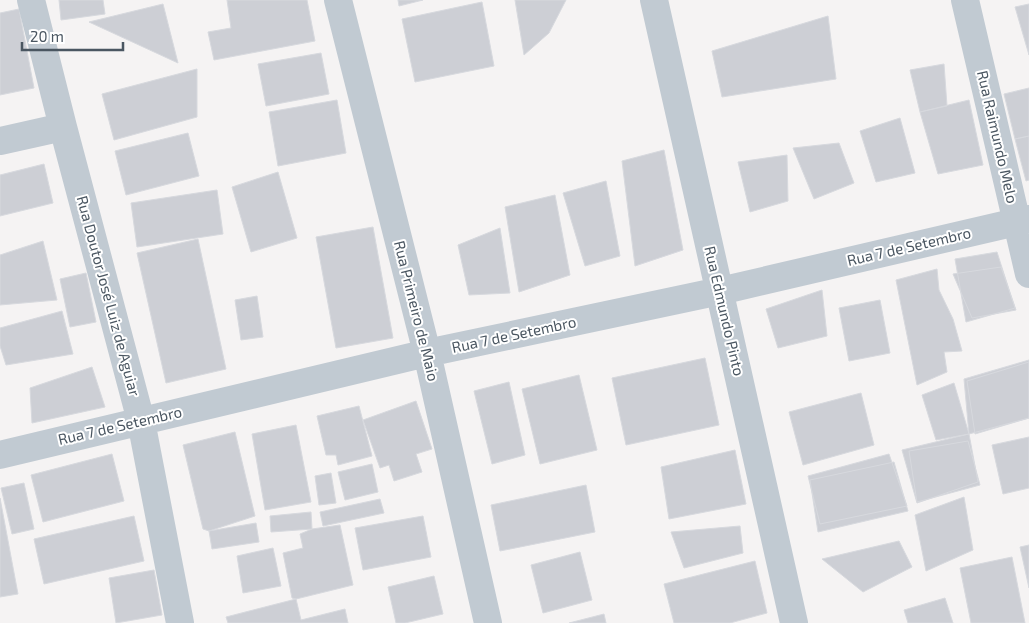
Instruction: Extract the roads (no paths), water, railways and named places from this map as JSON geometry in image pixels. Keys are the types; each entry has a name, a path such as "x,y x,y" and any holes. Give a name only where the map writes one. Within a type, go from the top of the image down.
{"street":[{"name":"Rua Doutor José Luiz de Aguiar","path":"31,0 62,127 141,421 180,623"},
{"name":"Rua Primeiro de Maio","path":"338,0 427,353 488,623"},
{"name":"Rua Edmundo Pinto","path":"654,0 794,623"},
{"name":"Rua Raimundo Melo","path":"965,0 1023,220 1029,274"},
{"path":"0,141 62,127"},
{"name":"Rua 7 de Setembro","path":"0,455 427,353 720,291 1023,220"}]}
